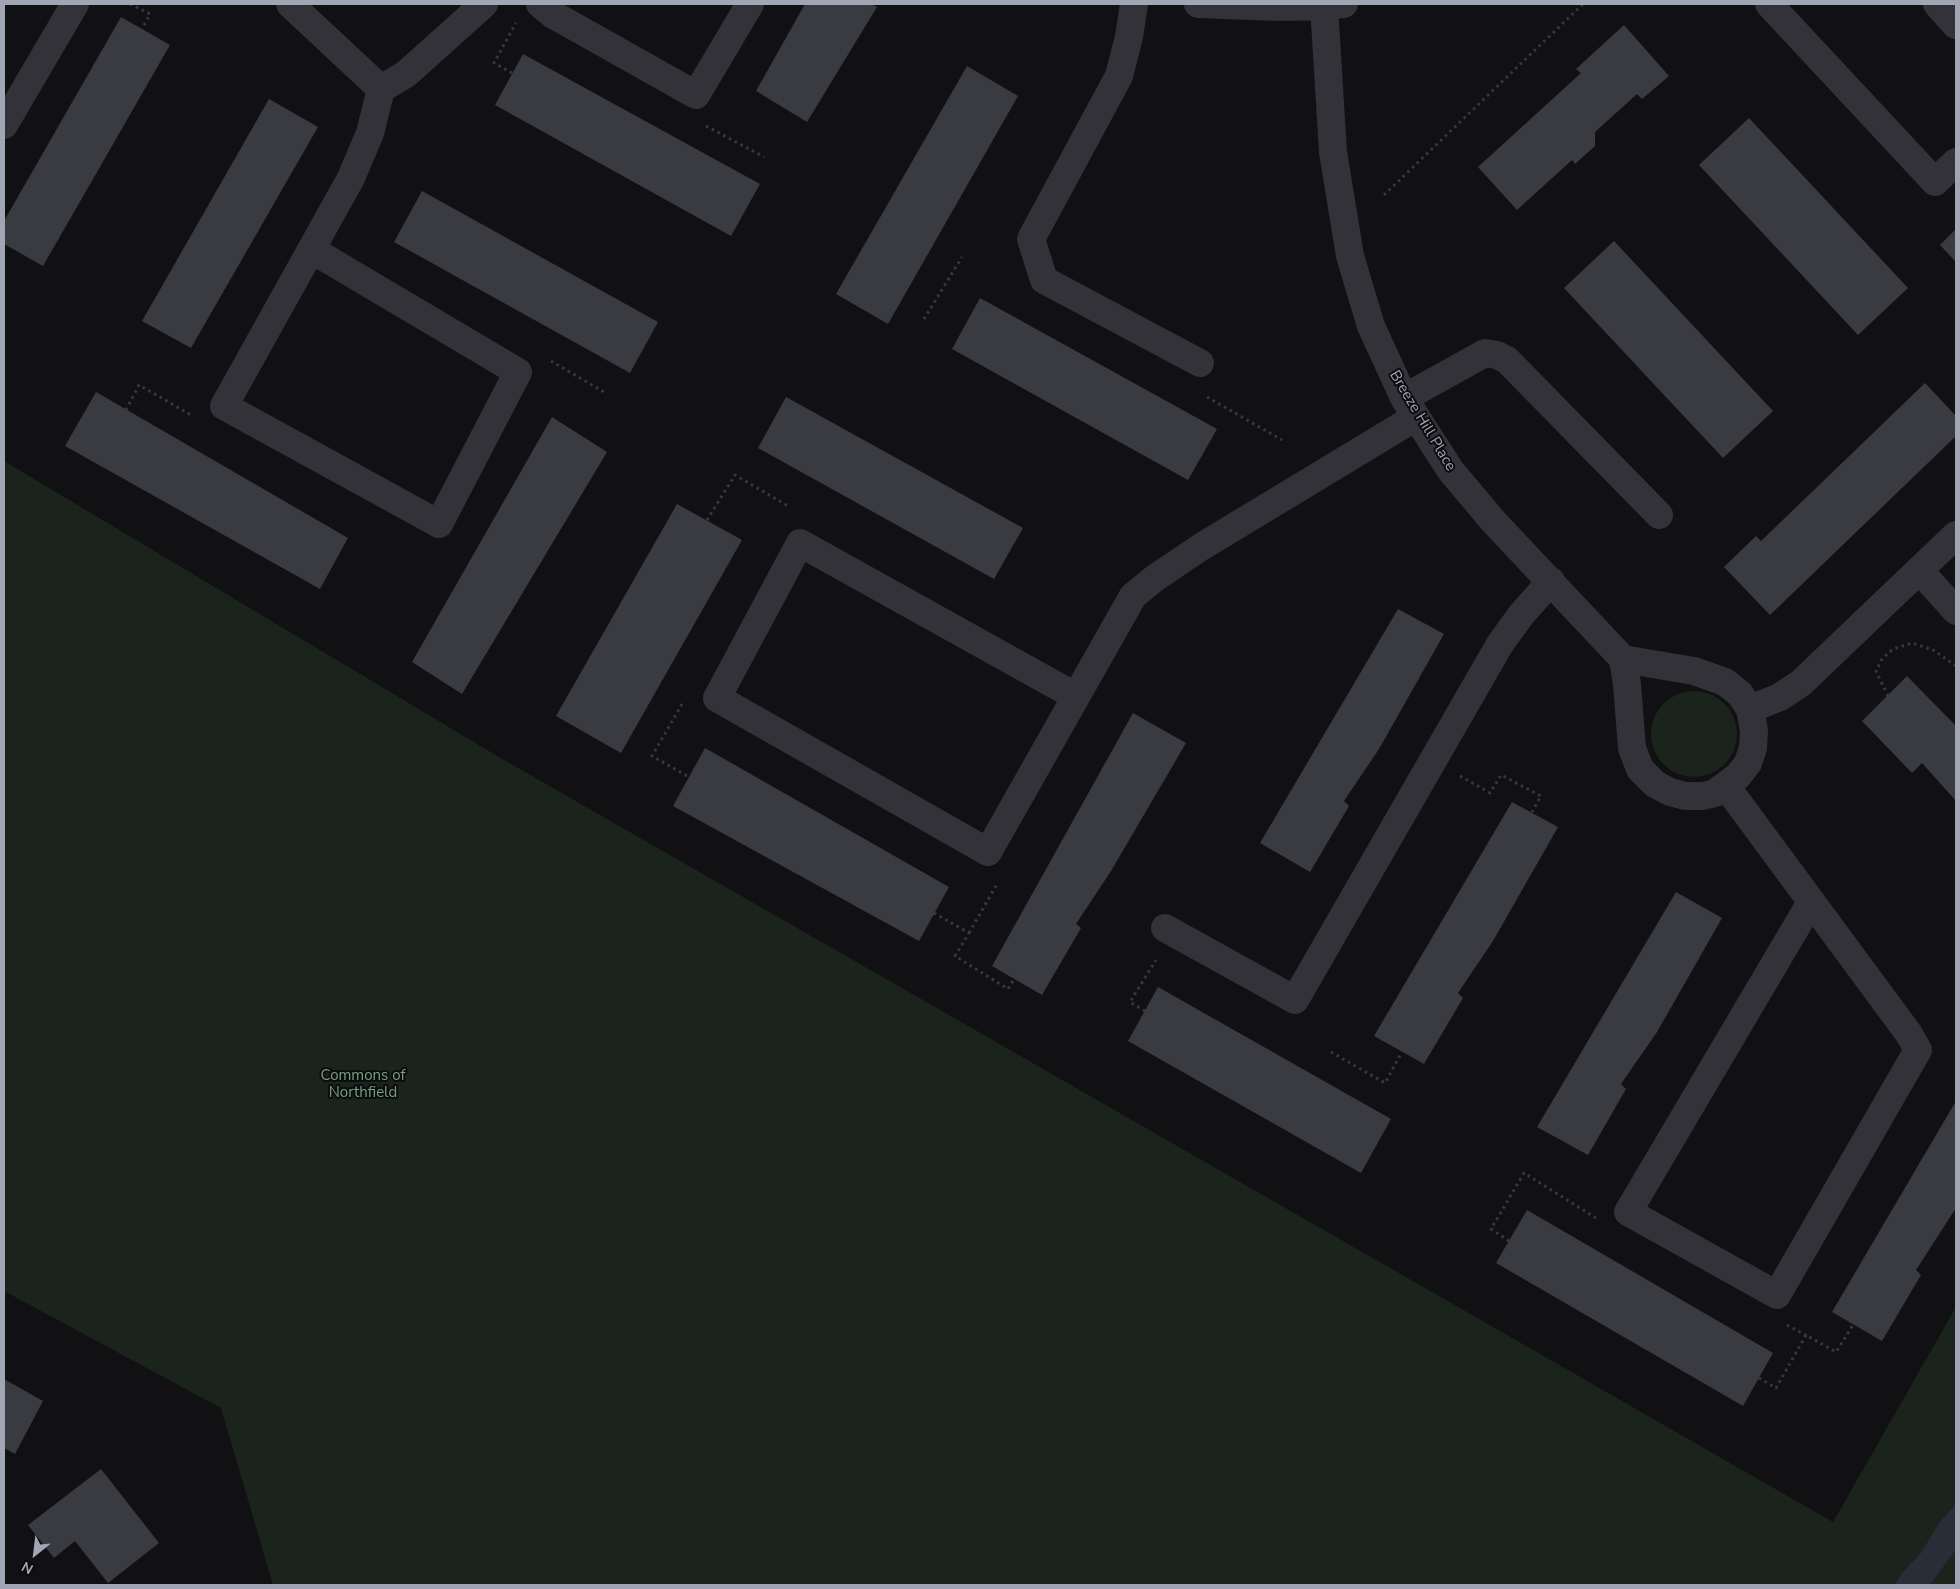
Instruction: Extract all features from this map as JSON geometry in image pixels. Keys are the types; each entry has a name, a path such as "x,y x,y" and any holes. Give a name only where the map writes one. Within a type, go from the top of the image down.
{"street":[{"path":"4,124 75,4"},
{"path":"290,4 381,90"},
{"path":"312,250 518,372 439,524 224,406 351,178 370,133 381,90 406,74 484,4"},
{"path":"540,4 552,14 696,95 750,4"},
{"path":"1134,4 1129,37 1119,76 1031,240 1044,280 1200,363"},
{"path":"1198,4 1238,7 1334,5"},
{"path":"1769,4 1935,182 1956,162"},
{"path":"1936,4 1956,25"},
{"name":"Breeze Hill Place","path":"1334,5 1333,152 1350,256 1371,326 1410,407 1451,471 1494,522 1623,659"},
{"path":"1075,696 800,544 717,698 988,852 1133,596 1201,547 1410,407 1485,353 1497,354 1507,360 1659,515"},
{"path":"1750,709 1780,697 1801,683 1956,535"},
{"path":"1920,571 1956,610"},
{"path":"1162,941 1295,1000 1500,644 1521,615 1551,581"},
{"path":"1623,659 1694,671 1711,676 1725,682 1740,694 1750,709 1754,731 1753,748 1748,764 1738,776 1715,793 1703,796 1685,796 1670,792 1655,784 1640,769 1632,748 1623,659"},
{"path":"1726,786 1909,1034 1918,1050 1777,1295 1628,1212 1811,902"}],"path":[{"path":"130,4 150,14 142,28"},
{"path":"1384,196 1583,4"},
{"path":"512,73 494,63 516,23"},
{"path":"705,125 764,157"},
{"path":"924,320 962,257"},
{"path":"552,361 604,392"},
{"path":"126,410 139,385 190,415"},
{"path":"1208,396 1282,440"},
{"path":"708,520 735,475 788,506"},
{"path":"1888,696 1876,671 1882,659 1893,649 1912,642 1934,650 1956,666"},
{"path":"682,704 652,756 689,777"},
{"path":"1458,775 1490,793 1501,775 1541,796 1532,812"},
{"path":"997,884 955,956 1008,989 1014,979"},
{"path":"934,913 969,933"},
{"path":"1145,1011 1130,1002 1162,941"},
{"path":"1331,1052 1386,1083 1402,1052"},
{"path":"1509,1241 1491,1229 1524,1173 1597,1218"},
{"path":"1785,1324 1836,1352 1853,1325"},
{"path":"1759,1378 1776,1388 1806,1335"}],"green space":[{"name":"Commons of Northfield","path":"4,461 492,753 1833,1522 1956,1307 1956,1585 273,1585 221,1408 4,1291"},
{"path":"1694,691 1710,695 1724,704 1733,718 1737,734 1733,750 1724,764 1710,773 1694,777 1678,773 1664,764 1655,750 1651,734 1655,718 1664,704 1678,695"}],"shaded area":[{"path":"1956,1504 1956,1549 1930,1585 1895,1585 1902,1573 1921,1553 1939,1523"}],"building":[{"path":"805,4 871,4 877,7 807,122 756,91"},
{"path":"121,17 170,45 43,266 4,244 4,221"},
{"path":"1624,25 1669,76 1642,99 1637,94 1595,132 1595,146 1575,164 1572,160 1517,210 1478,167 1581,73 1576,69"},
{"path":"523,54 760,184 731,236 495,105"},
{"path":"967,66 1018,96 888,324 836,294"},
{"path":"269,99 318,127 191,348 142,321"},
{"path":"1749,118 1908,288 1858,335 1699,165"},
{"path":"422,191 658,322 630,373 394,242"},
{"path":"1956,229 1956,262 1940,245"},
{"path":"1614,241 1773,411 1723,458 1564,288"},
{"path":"980,298 1217,429 1188,480 952,349"},
{"path":"1925,383 1956,416 1956,436 1770,615 1724,567 1756,536 1761,541"},
{"path":"96,392 348,538 320,589 65,446"},
{"path":"786,397 1023,528 994,579 758,448"},
{"path":"552,417 607,452 462,694 412,662"},
{"path":"677,504 742,540 621,753 556,716"},
{"path":"1398,609 1444,634 1379,749 1344,801 1349,806 1310,872 1260,843"},
{"path":"1907,676 1956,726 1956,801 1922,763 1912,773 1862,721"},
{"path":"1133,713 1186,743 1111,871 1076,924 1081,928 1042,995 992,966"},
{"path":"705,748 949,887 919,941 673,806"},
{"path":"1512,802 1558,827 1493,941 1458,993 1463,998 1424,1064 1374,1036"},
{"path":"1676,892 1722,918 1657,1032 1621,1084 1626,1089 1588,1155 1537,1127"},
{"path":"1158,987 1391,1119 1361,1173 1128,1041"},
{"path":"1956,1101 1956,1208 1916,1270 1921,1275 1882,1341 1832,1312"},
{"path":"1527,1210 1773,1353 1743,1406 1496,1263"},
{"path":"4,1379 43,1401 15,1454 4,1448"},
{"path":"101,1469 159,1543 108,1583 75,1541 54,1558 28,1525"}]}
